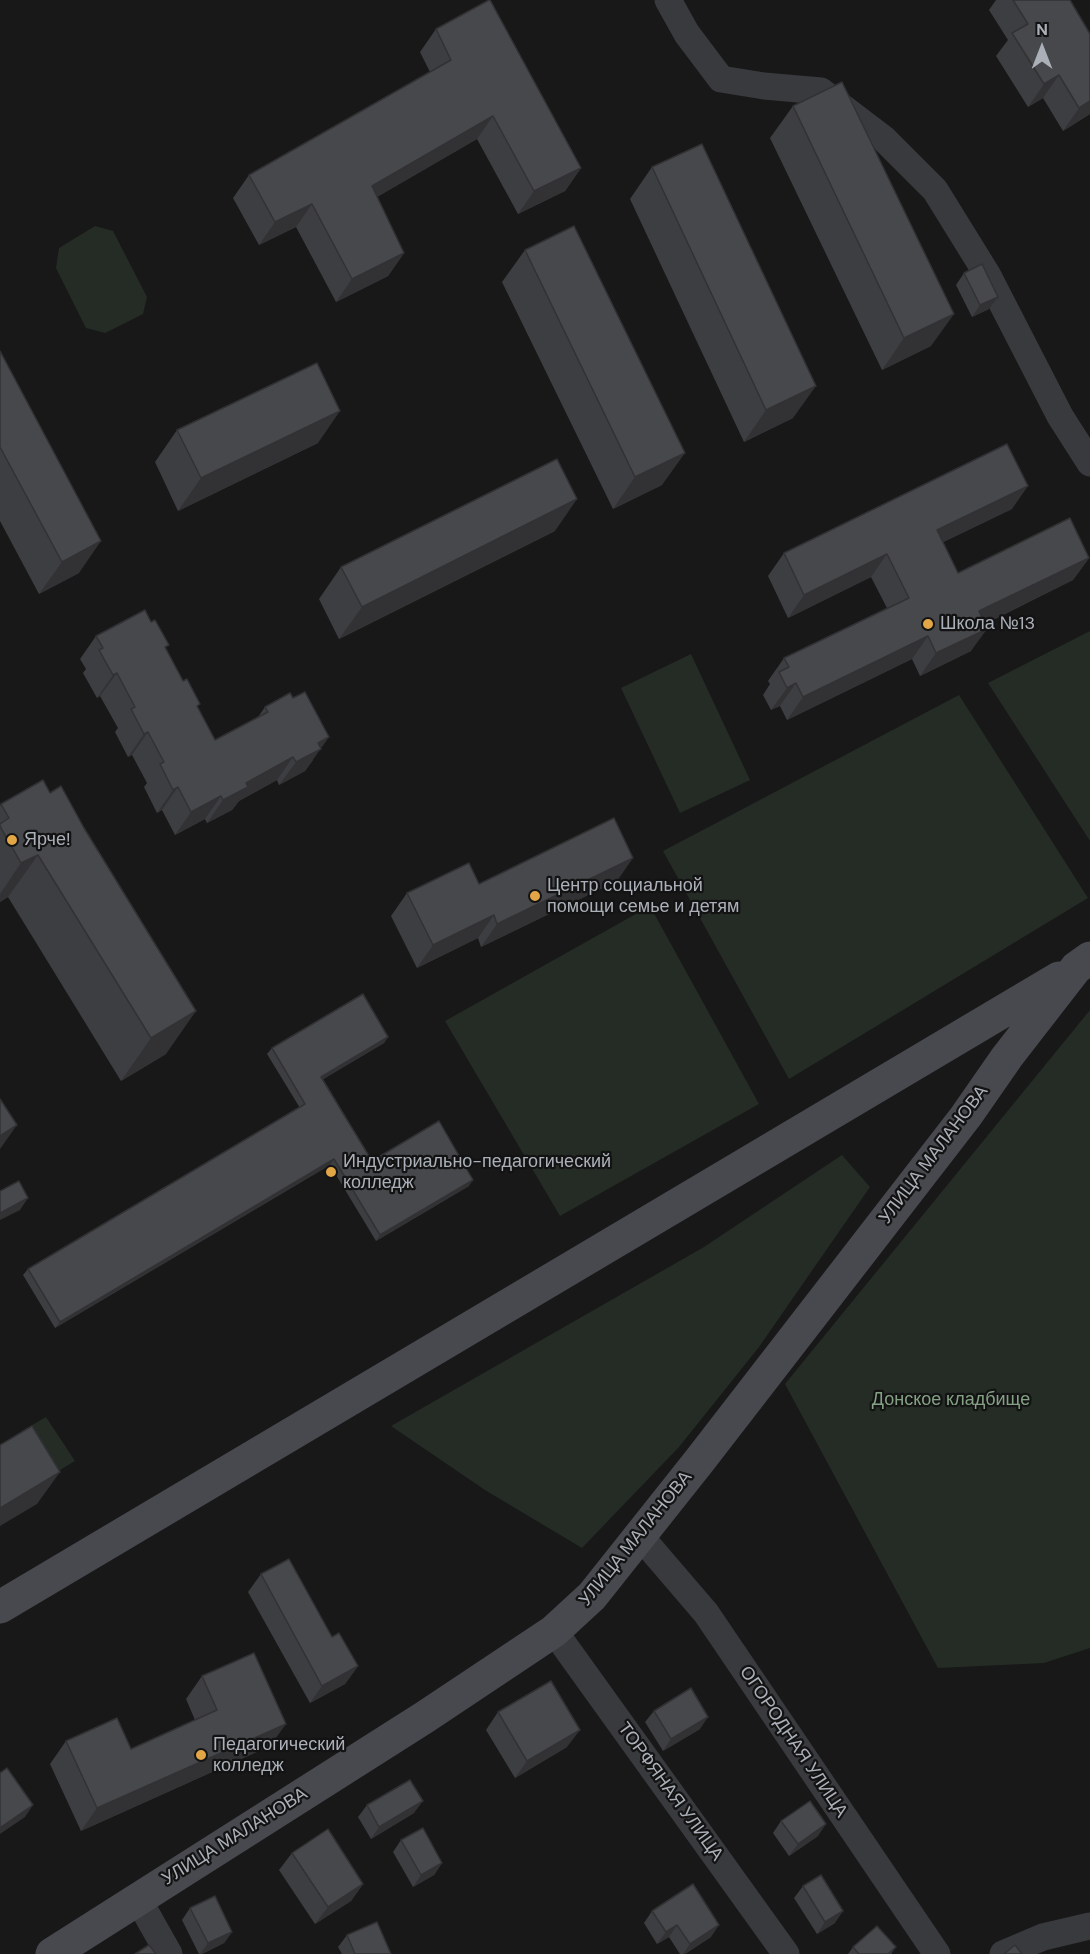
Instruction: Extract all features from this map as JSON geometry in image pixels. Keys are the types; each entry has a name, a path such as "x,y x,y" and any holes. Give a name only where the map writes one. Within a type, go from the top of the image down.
{"street":[{"path":"668,0 687,34 721,79 764,86 821,91 884,139 935,189 987,274 1060,416 1090,463"},
{"name":"УЛИЦА МАЛАНОВА","path":"52,1954 554,1631 592,1596 966,1116 1007,1057 1083,963"},
{"name":"УЛИЦА МАЛАНОВА","path":"0,1607 1083,963"},
{"name":"ОГОРОДНАЯ УЛИЦА","path":"640,1536 706,1613 937,1954"},
{"name":"ТОРФЯНАЯ УЛИЦА","path":"554,1631 786,1954"},
{"path":"138,1899 169,1954"},
{"path":"1003,1954 1043,1937 1090,1926"}],"green space":[{"path":"95,226 113,231 147,297 143,314 105,333 86,328 56,268 59,248"},
{"path":"1090,631 1090,841 988,683"},
{"path":"691,654 750,780 680,813 621,688"},
{"path":"959,695 1088,898 789,1079 663,851"},
{"path":"650,906 759,1104 560,1216 445,1021"},
{"name":"Донское кладбище","path":"1090,1010 1090,1648 1044,1663 938,1668 785,1384"},
{"path":"842,1155 870,1187 759,1347 679,1447 582,1548 485,1490 391,1426 704,1247"},
{"path":"46,1417 75,1461 50,1476 22,1431"}],"building":[{"path":"489,0 581,168 534,191 493,116 372,186 404,253 352,279 312,204 275,222 249,175 451,60 436,29"},
{"path":"1013,0 1070,0 1090,34 1090,101 1079,108 1059,75 1044,84 1012,33 1028,24"},
{"path":"842,82 954,314 904,338 793,106"},
{"path":"702,144 816,386 766,410 652,167"},
{"path":"574,226 685,453 635,477 525,250"},
{"path":"982,264 998,297 980,305 964,273"},
{"path":"0,351 101,541 62,562 0,447"},
{"path":"317,363 340,411 201,478 177,430"},
{"path":"1007,444 1028,486 937,530 958,573 1070,518 1089,558 979,611 987,629 936,653 928,636 803,697 796,683 787,688 779,672 789,667 784,658 909,598 887,554 804,595 784,553"},
{"path":"557,459 577,499 362,607 341,567"},
{"path":"145,610 151,622 155,620 169,645 165,647 183,681 187,679 200,704 197,706 215,740 268,712 265,707 290,693 293,698 305,692 329,737 318,743 321,749 296,762 293,757 246,783 248,787 223,800 221,796 191,812 178,787 173,790 160,764 164,762 148,732 144,734 131,709 135,707 117,673 113,675 99,650 103,648 96,636"},
{"path":"43,780 50,793 61,786 84,828 196,1011 151,1038 38,855 21,863 0,826 9,818 1,804"},
{"path":"614,818 633,858 497,924 494,915 433,945 407,893 469,863 479,884"},
{"path":"363,994 388,1037 321,1077 372,1161 439,1121 473,1180 380,1235 334,1159 60,1322 28,1269 305,1104 272,1048"},
{"path":"0,1099 17,1125 0,1136"},
{"path":"19,1181 28,1198 0,1213 0,1191"},
{"path":"32,1426 60,1472 0,1508 0,1445"},
{"path":"289,1559 332,1637 339,1633 358,1666 322,1686 261,1574"},
{"name":"Педагогический колледж","path":"254,1653 286,1724 97,1808 66,1741 117,1718 131,1749 217,1710 202,1676"},
{"path":"551,1681 580,1730 527,1761 498,1712"},
{"path":"691,1688 708,1717 671,1739 654,1711"},
{"path":"7,1768 33,1805 0,1828 0,1773"},
{"path":"410,1780 423,1801 379,1827 367,1805"},
{"path":"810,1801 826,1824 798,1844 781,1821"},
{"path":"423,1828 442,1863 421,1875 401,1840"},
{"path":"328,1829 363,1884 328,1907 292,1853"},
{"path":"821,1875 843,1911 825,1922 803,1886"},
{"path":"693,1884 719,1925 690,1944 677,1925 666,1932 652,1911"},
{"path":"215,1896 232,1932 208,1943 190,1908"},
{"path":"377,1922 391,1954 355,1954 347,1935"},
{"path":"877,1926 896,1947 888,1954 859,1954 853,1947"},
{"path":"149,1945 156,1954 135,1954"},
{"path":"1015,1945 1022,1954 1004,1954"}],"place":[{"name":"Школа №13","path":"928,624"},
{"name":"Ярче!","path":"12,840"},
{"name":"Центр социальной помощи семье и детям","path":"535,896"},
{"name":"Индустриально-педагогический колледж","path":"331,1172"},
{"name":"Педагогический колледж","path":"201,1755"}]}
